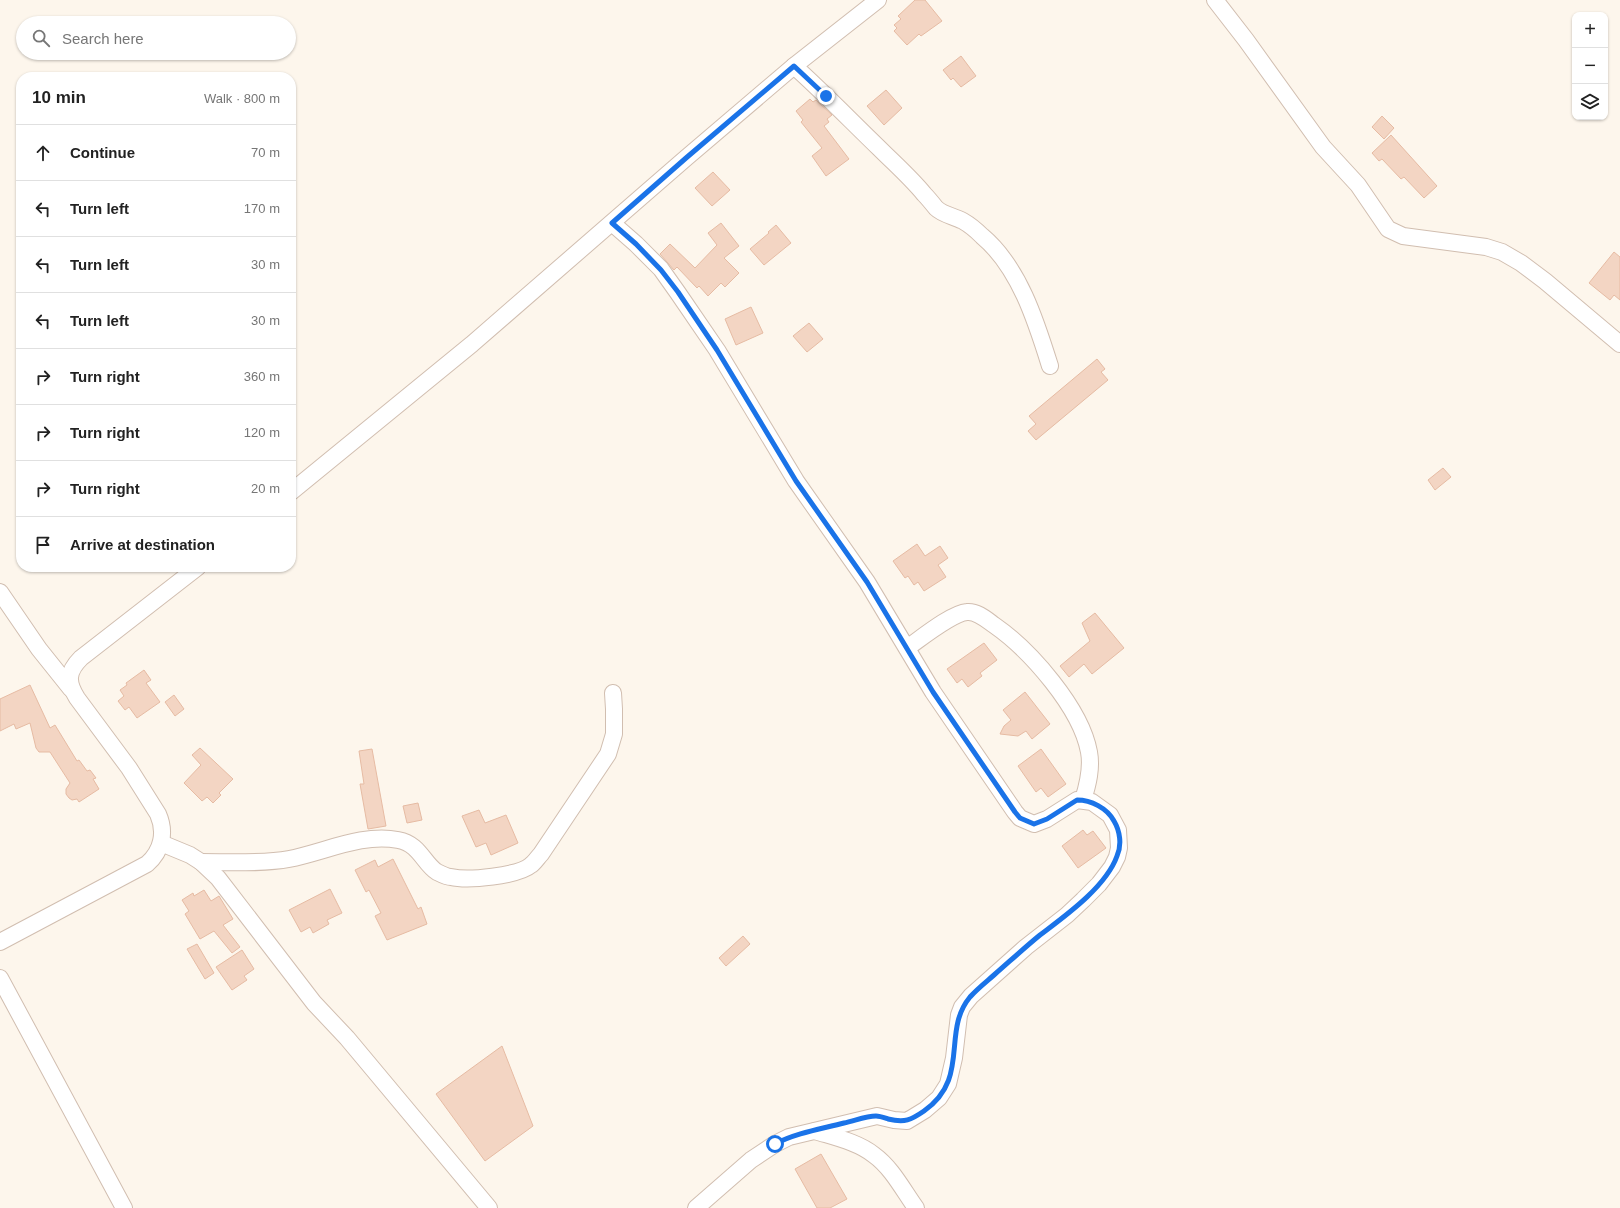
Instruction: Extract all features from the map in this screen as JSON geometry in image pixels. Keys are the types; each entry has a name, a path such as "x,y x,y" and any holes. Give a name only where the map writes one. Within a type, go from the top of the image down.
{"street":[{"path":"296,488 472,344 794,66 878,0"},
{"path":"1215,0 1246,40 1319,141 1358,185 1388,229 1403,236 1486,247 1502,252 1521,263 1546,281 1620,344"},
{"path":"794,66 832,101 924,193 936,209 968,225 995,248 1015,279 1031,309 1039,329 1050,366"},
{"path":"612,223 636,244 661,270 678,292 717,350 796,481 867,582 933,692 1020,818 1034,824 1041,822 1071,802 1083,800 1098,805 1110,815 1114,821 1120,840 1117,856 1112,867 1099,884 1083,900 971,996 962,1007 959,1015 954,1058 948,1084 939,1098 925,1110 907,1121 876,1116 789,1137 775,1144 751,1160 696,1208"},
{"path":"71,689 71,673 81,658 192,572"},
{"path":"0,592 39,649 71,689 129,768 158,814 162,831 161,843 154,859 147,864 0,942"},
{"path":"907,648 943,623 961,613 970,612 983,617 1028,652 1051,679 1066,701 1081,728 1089,753 1090,768 1083,800"},
{"path":"202,862 241,862 288,859 364,840 384,838 401,840 414,846 437,871 451,877 474,879 507,874 530,866 541,854 608,754 614,734 613,693"},
{"path":"161,843 190,855 202,862 218,878 314,1003 347,1038 489,1208"},
{"path":"0,978 124,1208"},
{"path":"814,1131 851,1143 874,1154 888,1168 916,1208"}],"building":[{"path":"915,0 925,0 942,21 921,36 919,34 907,45 894,31 897,28 894,25 901,19 898,16"},
{"path":"961,56 976,76 961,87 953,78 951,80 943,70"},
{"path":"886,90 902,108 884,125 867,106"},
{"path":"810,99 813,102 816,100 832,115 827,119 829,122 824,126 849,159 826,176 812,156 822,148 801,122 803,120 796,111"},
{"path":"1382,116 1394,128 1384,139 1372,127"},
{"path":"1391,135 1437,186 1424,198 1404,177 1401,179 1382,159 1379,161 1372,153"},
{"path":"713,172 730,190 712,206 695,188"},
{"path":"721,223 739,246 724,258 739,273 725,287 721,283 708,296 699,286 697,288 677,267 674,270 660,254 670,244 695,268 717,245 708,233"},
{"path":"776,225 791,243 764,265 750,249"},
{"path":"1614,252 1620,257 1620,300 1614,295 1610,300 1589,283"},
{"path":"751,307 763,333 736,345 725,319"},
{"path":"809,323 823,339 807,352 793,336"},
{"path":"1097,359 1105,369 1101,372 1108,380 1036,440 1028,431 1036,424 1029,416"},
{"path":"1443,468 1451,477 1435,490 1428,480"},
{"path":"917,544 925,556 940,546 948,558 938,565 946,577 924,591 918,582 914,585 908,576 905,578 893,561"},
{"path":"1095,613 1124,648 1092,674 1084,664 1069,677 1060,666 1090,641 1082,623"},
{"path":"984,643 997,660 980,673 982,676 968,687 962,679 957,683 947,669"},
{"path":"144,670 151,680 146,683 160,702 137,718 129,707 125,710 118,701 124,696 120,690 127,685 126,683"},
{"path":"30,685 50,728 55,725 77,761 79,760 87,771 90,770 96,778 93,779 99,789 79,802 77,799 72,800 66,794 66,789 70,783 50,752 39,752 36,748 30,723 16,729 14,724 0,731 0,699"},
{"path":"1025,692 1050,724 1032,739 1026,731 1018,736 1000,734 1004,726 1011,720 1003,710"},
{"path":"174,695 184,709 175,716 165,702"},
{"path":"200,748 233,779 219,793 221,795 213,803 207,797 202,801 184,783 201,765 192,755"},
{"path":"372,749 386,826 368,829 360,784 364,784 359,751"},
{"path":"1041,749 1066,784 1048,797 1041,788 1036,792 1018,766"},
{"path":"418,803 422,820 407,823 403,806"},
{"path":"479,810 485,823 506,815 518,843 491,855 486,843 476,847 462,816"},
{"path":"1083,830 1087,835 1093,831 1106,848 1078,868 1062,846"},
{"path":"393,859 418,909 421,907 427,924 387,940 375,916 381,913 369,890 366,892 355,870 375,860 378,867"},
{"path":"330,889 342,913 327,920 329,924 313,933 310,927 301,932 289,910"},
{"path":"204,890 211,901 219,896 233,919 223,925 240,947 232,953 214,931 200,939 185,914 189,911 182,900 193,893 194,896"},
{"path":"743,936 750,944 726,966 719,958"},
{"path":"197,944 214,973 205,979 187,949"},
{"path":"242,950 254,969 244,976 247,980 232,990 216,967"},
{"path":"502,1046 533,1126 485,1161 436,1094"},
{"path":"821,1154 847,1199 830,1208 817,1208 795,1169"}],"route":[{"path":"775,1144 789,1137 864,1118 876,1116 907,1121 925,1110 939,1098 948,1084 954,1058 959,1015 962,1007 971,996 1040,935 1067,915 1099,884 1112,867 1120,848 1118,830 1114,821 1104,809 1092,802 1083,800 1071,802 1047,819 1034,824 1024,821 1015,812 933,692 867,582 796,481 717,350 678,292 661,270 636,244 612,223 794,66 826,96"}]}
